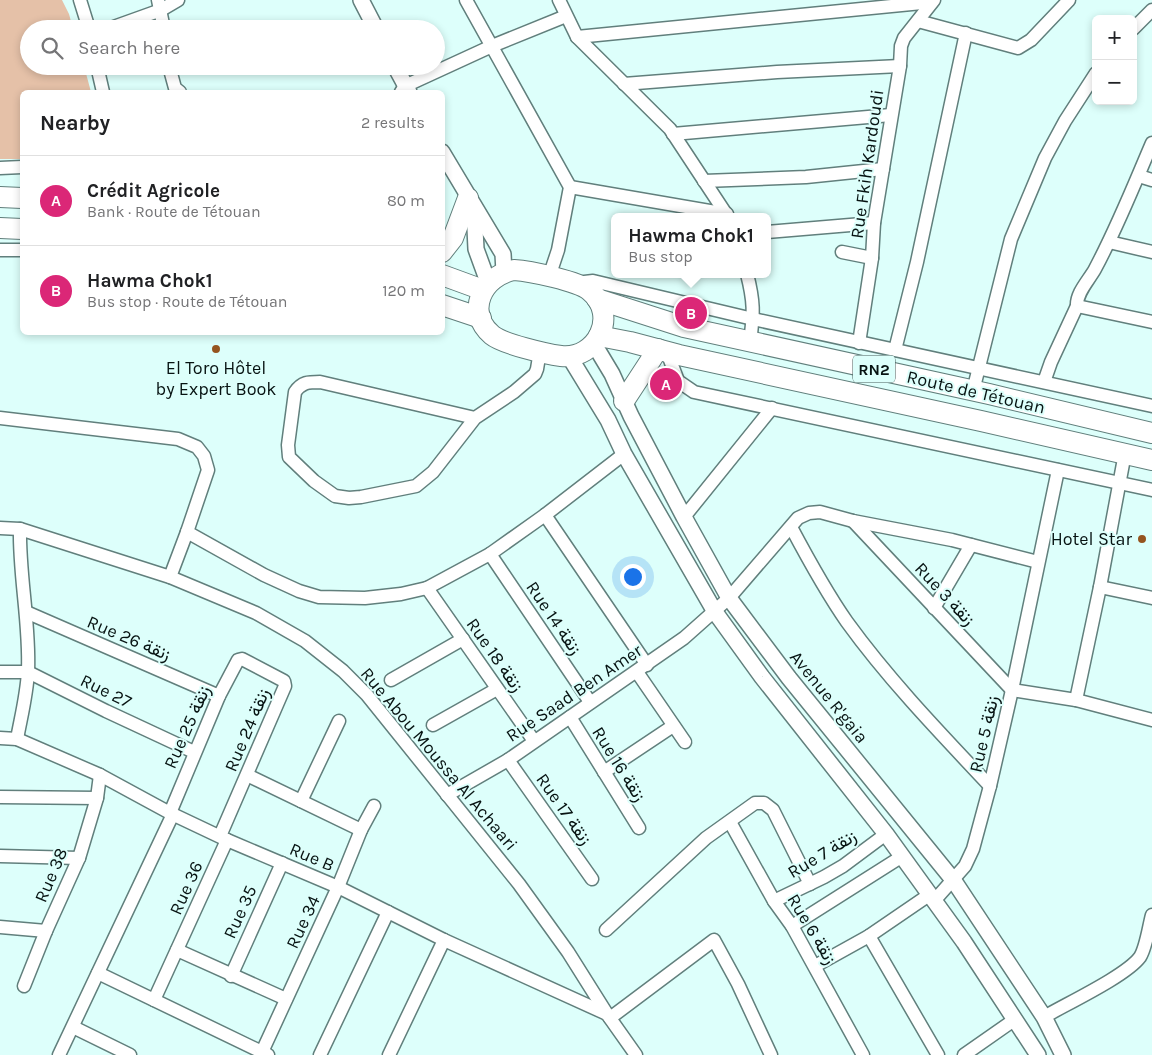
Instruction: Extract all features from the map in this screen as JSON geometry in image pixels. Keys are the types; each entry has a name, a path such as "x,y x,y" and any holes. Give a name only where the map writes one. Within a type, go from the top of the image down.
{"highway":[{"path":"0,197 20,198"},
{"path":"445,248 453,238 471,203"},
{"path":"0,228 20,229"},
{"name":"Route de Tétouan","path":"445,275 492,281 514,270 523,270 583,287 597,299 684,327 1152,433"},
{"path":"492,281 480,299 479,309 481,318 491,334 499,340 568,356 578,355 597,340 602,327 603,317 602,308 597,299"},
{"path":"445,306 481,318"},
{"name":"Route de Tétouan","path":"597,340 630,342 663,351 1152,460"},
{"path":"624,401 663,351"}],"street":[{"path":"80,0 86,20"},
{"path":"127,20 159,5 178,0"},
{"path":"361,0 371,20"},
{"path":"466,0 570,187 558,250 549,277"},
{"path":"559,0 577,37 673,134 726,213"},
{"path":"918,20 1018,48 1031,40 1069,0"},
{"path":"577,37 933,1"},
{"name":"Rue Fkih Kardoudi","path":"859,343 872,258 874,223 900,66 901,46 904,38 933,1"},
{"path":"159,5 162,20"},
{"path":"1137,25 1152,10"},
{"path":"445,70 492,46 566,16"},
{"path":"895,350 917,262 966,33"},
{"path":"624,84 777,72 900,66"},
{"path":"99,75 103,90"},
{"path":"173,75 177,90"},
{"path":"399,75 405,90 435,75"},
{"path":"973,391 1011,239 1045,158 1065,121 1092,79"},
{"path":"673,134 891,115"},
{"path":"1044,382 1077,306 1078,297 1092,276 1109,242 1152,143"},
{"path":"445,157 503,254 492,281"},
{"path":"0,168 20,167"},
{"path":"704,181 806,177 883,169"},
{"path":"1139,176 1152,180"},
{"path":"570,187 716,213"},
{"path":"471,203 476,249 492,281"},
{"path":"771,232 874,223"},
{"path":"1109,242 1152,252"},
{"path":"0,250 20,250"},
{"path":"842,252 872,258"},
{"path":"748,278 753,296 753,319 750,341"},
{"path":"574,284 593,281 859,343 1152,406"},
{"path":"1077,306 1152,322"},
{"name":"Avenue R'gaia","path":"597,340 624,401 684,517 729,598 789,678 954,881 1044,1017 1063,1055"},
{"path":"475,418 320,382 307,382 295,392 288,445 289,457 314,481 335,496 361,497 416,486 433,472 475,418 514,392 535,374 540,351"},
{"path":"663,351 678,381 694,392 1152,490"},
{"path":"568,356 608,420 624,454 714,612 762,677 886,834 964,942 1038,1055"},
{"path":"684,517 772,408"},
{"path":"0,418 178,439 197,446 204,456 208,470 188,532 170,577"},
{"path":"188,532 264,575 299,591 319,597 365,598 401,594 427,588 490,554 545,515 624,454"},
{"path":"1076,700 1125,454"},
{"name":"Rue 5 زنقة","path":"815,966 932,898 954,881 966,866 973,849 990,786 1058,470"},
{"name":"Rue Saad Ben Amer","path":"448,795 508,760 684,638 729,598 798,518 809,513 820,512 853,521 971,545 1038,562"},
{"path":"545,515 642,668 673,726 685,742"},
{"name":"Rue 3 زنقة","path":"853,521 1012,690"},
{"path":"790,527 851,627 925,716 990,786"},
{"name":"Rue Abou Moussa Al Achaari","path":"0,528 20,529 170,577 256,613 305,642 327,658 367,695 519,884 568,952 636,1055"},
{"path":"17,740 28,672 26,612 20,558 20,529"},
{"path":"934,608 971,545"},
{"name":"Rue 14 زنقة","path":"490,554 590,702"},
{"path":"1100,587 1152,598"},
{"name":"Rue 18 زنقة","path":"427,588 534,742"},
{"name":"Rue 26 زنقة","path":"26,612 219,696"},
{"path":"391,680 463,639"},
{"name":"Rue 25 زنقة","path":"59,1055 171,813 194,752 219,696 241,658"},
{"name":"Rue 24 زنقة","path":"224,838 247,775 285,684 277,676 241,658"},
{"name":"Rue 27","path":"0,672 28,672 194,752"},
{"path":"433,726 497,689"},
{"path":"1012,690 1076,700 1152,720"},
{"name":"Rue 16 زنقة","path":"570,717 639,828"},
{"path":"301,801 339,721"},
{"path":"604,772 673,726"},
{"name":"Rue B","path":"0,738 17,740 100,775 171,813 338,887 444,940 609,1016"},
{"name":"Rue 17 زنقة","path":"508,760 592,879"},
{"name":"Rue 38","path":"24,986 79,858 97,798 100,775"},
{"path":"247,775 361,830"},
{"path":"0,797 97,798"},
{"path":"606,930 706,838 755,803 764,804 773,810 810,884"},
{"name":"Rue 34","path":"265,1054 286,999 338,887 361,830 374,806"},
{"name":"Rue 6 زنقة","path":"730,822 774,901 792,926 815,966 863,1055"},
{"name":"Rue 7 زنقة","path":"774,901 843,866 886,834"},
{"name":"Rue 36","path":"154,1000 224,838"},
{"path":"0,856 79,858"},
{"path":"792,926 901,857"},
{"name":"Rue 35","path":"231,976 282,862"},
{"path":"320,1055 388,912"},
{"path":"1044,1017 1115,976 1141,956 1152,916"},
{"path":"0,927 46,932"},
{"path":"869,936 938,1055"},
{"path":"389,1055 444,940"},
{"path":"609,1016 714,940 738,984 771,1055"},
{"path":"177,950 231,976 286,999"},
{"path":"98,973 265,1054"},
{"path":"964,1055 1014,1020"},
{"path":"73,1027 130,1055"}],"shaded area":[{"path":"0,0 62,0 71,20 20,20 20,75 86,75 90,90 20,90 20,159 0,159"}],"place":[{"name":"Hawma Chok1","path":"691,313"},
{"name":"El Toro Hôtel by Expert Book","path":"216,349"},
{"name":"Crédit Agricole","path":"666,384"},
{"name":"Hotel Star","path":"1142,539"}]}
